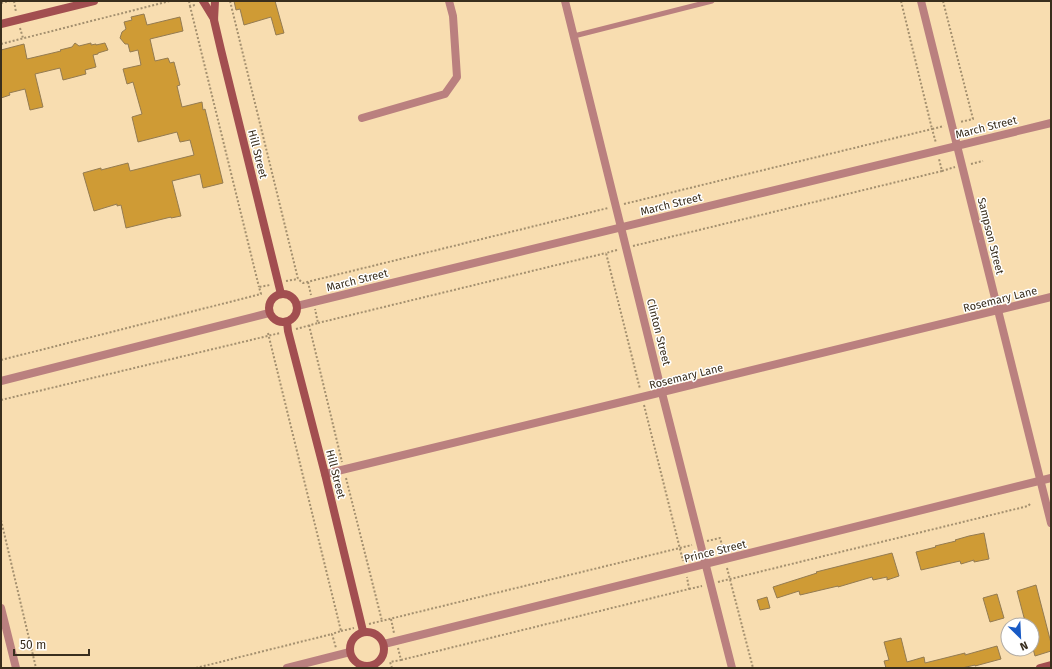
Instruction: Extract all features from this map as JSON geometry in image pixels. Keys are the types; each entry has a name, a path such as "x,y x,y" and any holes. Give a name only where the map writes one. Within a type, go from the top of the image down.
{"main road":[{"path":"1,24 94,1"},
{"name":"Hill Street","path":"203,1 214,20 278,283 282,294"},
{"name":"Hill Street","path":"214,20 215,1"},
{"path":"282,294 292,296 297,306 295,316 292,320 287,322 276,321 272,317 268,308 272,298 276,295 282,294"},
{"name":"Hill Street","path":"287,322 362,629"},
{"path":"362,629 376,633 384,644 385,651 382,658 371,667 357,663 352,658 350,652 352,639 362,629"},
{"path":"1040,668 1051,665"}],"street":[{"path":"362,118 446,94 457,77 453,16 449,1"},
{"name":"Clinton Street","path":"565,1 732,668"},
{"name":"Sampson Street","path":"921,1 1051,523"},
{"name":"March Street","path":"297,306 1051,123"},
{"name":"Rosemary Lane","path":"325,474 1051,297"},
{"path":"1,381 270,313"},
{"name":"Prince Street","path":"384,644 1051,478"},
{"path":"1,608 16,668"},
{"path":"287,668 350,652"}],"lane":[{"path":"574,36 712,1"}],"path":[{"path":"1,3 10,1"},
{"path":"1,44 170,1"},
{"path":"230,1 298,279 303,283 636,201"},
{"path":"901,1 932,129"},
{"path":"943,1 972,119"},
{"path":"1,360 260,294 190,6"},
{"path":"1,400 646,243"},
{"path":"401,660 689,589 606,252"},
{"path":"258,287 298,279"},
{"path":"308,282 318,323"},
{"path":"269,334 341,631"},
{"path":"730,580 1028,506 1030,504"},
{"path":"1,520 36,668"},
{"path":"196,668 341,631 362,629 720,538 753,668"},
{"path":"332,634 338,655"},
{"path":"390,662 392,668"}],"building":[{"path":"234,1 275,1 284,33 276,35 271,17 244,25 240,9 236,10"},
{"path":"144,14 147,25 180,17 183,31 150,39 155,61 168,58 170,63 174,62 180,85 177,86 182,107 202,102 223,183 203,188 200,174 172,181 181,216 126,228 121,205 117,206 117,204 94,211 83,173 128,163 130,171 194,155 190,140 180,142 177,132 138,142 132,117 142,114 133,82 127,84 123,69 141,65 138,50 130,52 128,44 125,44 120,38 122,32 126,29 124,22 132,20 131,17"},
{"path":"75,43 79,46 91,43 91,45 96,45 105,43 108,50 93,55 96,67 85,70 86,74 63,80 60,68 35,74 43,107 30,110 25,89 9,93 10,95 1,98 1,50 24,44 27,59 61,51 60,50 72,47"},
{"path":"984,533 989,559 974,562 974,560 961,564 960,561 921,570 916,552"},
{"path":"892,553 899,576 887,580 887,577 873,580 872,577 838,587 800,595 799,591 777,598 773,587 817,573 816,572"},
{"path":"1036,585 1051,643 1051,651 1040,654 1040,617 1024,617 1017,591"},
{"path":"997,594 1004,617 1000,617 1000,619 990,622 983,598"},
{"path":"767,597 770,608 760,610 757,600"},
{"path":"901,638 907,662 924,657 925,663 965,653 965,655 997,646 1001,659 962,668 886,668 884,661 889,660 884,642"}]}
